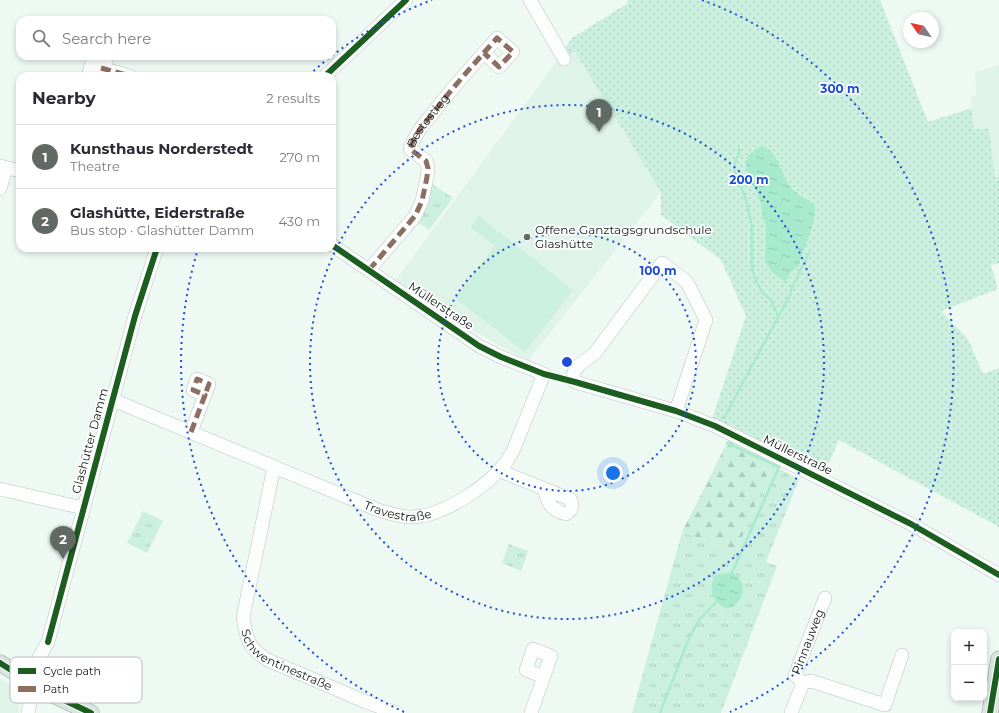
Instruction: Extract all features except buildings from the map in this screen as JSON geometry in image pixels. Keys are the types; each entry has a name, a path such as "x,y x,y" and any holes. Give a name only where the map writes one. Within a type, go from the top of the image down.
{"main road":[{"path":"990,713 999,659"},
{"path":"0,663 10,669"},
{"path":"70,703 91,713"}],"street":[{"path":"329,72 406,0"},
{"path":"530,0 564,59"},
{"name":"Bestestieg","path":"369,270 415,216 422,202 428,168 426,161 410,149 414,137 447,94 484,53"},
{"path":"89,72 93,60"},
{"path":"91,72 104,62 123,72"},
{"path":"0,189 3,167 16,171"},
{"name":"Müllerstraße","path":"336,248 479,346 501,357 544,374"},
{"name":"Glashütter Damm","path":"46,657 48,642 83,508 135,316 156,252"},
{"name":"Müllerstraße","path":"676,411 706,320 688,282 662,263 595,353 579,365 574,374 575,382 676,411 715,426 911,524 999,575"},
{"name":"Travestraße","path":"113,400 378,510 410,517 434,513 457,503 480,488 500,471 510,456 544,374"},
{"path":"191,432 205,395"},
{"name":"Schwentinestraße","path":"274,466 243,617 248,641 256,653 268,660 366,702 397,713"},
{"path":"500,471 545,489"},
{"path":"0,489 83,508"},
{"name":"Pinnauweg","path":"803,683 795,675 825,598"},
{"name":"Pinnauweg","path":"803,683 811,681 885,705 902,655"},
{"path":"531,713 544,677"},
{"name":"Pinnauweg","path":"791,713 803,683"},
{"name":"Glashütter Damm","path":"28,713 31,703"},
{"name":"Glashütter Damm","path":"35,713 36,703"}],"shaded area":[{"name":"Offene Ganztagsgrundschule Glashütte","path":"575,51 661,192 528,361 475,332 395,281 557,61"},
{"path":"999,65 999,177 995,177 989,128 974,129 971,96 976,95 975,72"},
{"path":"0,678 10,685 10,703 20,703 19,713 0,713"}],"green space":[{"path":"627,0 880,0 928,122 972,108 974,129 989,128 995,177 999,177 999,263 991,265 998,289 941,311 968,339 983,374 999,368 999,527 839,440 824,473 780,452 734,426 711,422 746,316 721,260 661,215 661,192 575,52 557,61 572,38 628,3","holes":["762,146 791,187 815,204 812,227 799,266 791,272 766,237 766,228 760,200 755,186 752,151"]},
{"path":"432,184 453,198 429,230 416,221 426,204"},
{"path":"479,216 573,290 525,352 455,298 495,246 470,227"},
{"path":"734,426 780,452 772,465 736,552 682,532 728,441"},
{"path":"772,465 799,479 766,562 777,566 721,713 632,713 682,532 736,552","holes":["716,575 726,609 721,606 712,595 711,590 713,580"]},
{"path":"143,511 163,521 147,553 127,543"},
{"path":"509,544 528,551 521,571 502,563"}],"water":[{"path":"762,146 767,148 776,157 790,186 815,204 812,227 799,266 791,272 785,282 772,272 765,262 766,228 760,200 747,171 746,163 748,156 756,148"},
{"path":"732,572 739,579 743,586 743,590 737,603 726,609 714,599 711,590 713,580 716,575"}],"waterway":[{"path":"739,149 734,170 745,196 752,226 752,268 756,281 762,292 771,300 778,316"},
{"path":"724,418 790,295 809,253"},
{"path":"727,443 779,467 731,575"},
{"path":"660,713 689,638 700,619 718,600"}],"marked path":[{"path":"369,270 415,216 422,201 428,168 426,161 410,149 414,139 456,84 497,38 513,52 499,67 484,53"},
{"path":"101,68 116,72"},
{"path":"191,432 205,395 193,390 197,379 209,384 205,395"}],"cycle path":[{"path":"329,72 406,0"},
{"path":"336,248 479,346 501,357 544,374 676,411 715,426 911,524 999,575"},
{"path":"48,642 135,316 156,252"},
{"path":"990,713 999,659"},
{"path":"0,663 10,669"},
{"path":"70,703 91,713"}],"place":[{"name":"Kunsthaus Norderstedt","path":"599,132"},
{"name":"Offene Ganztagsgrundschule Glashütte","path":"527,237"},
{"name":"Glashütte, Eiderstraße","path":"63,559"}]}
